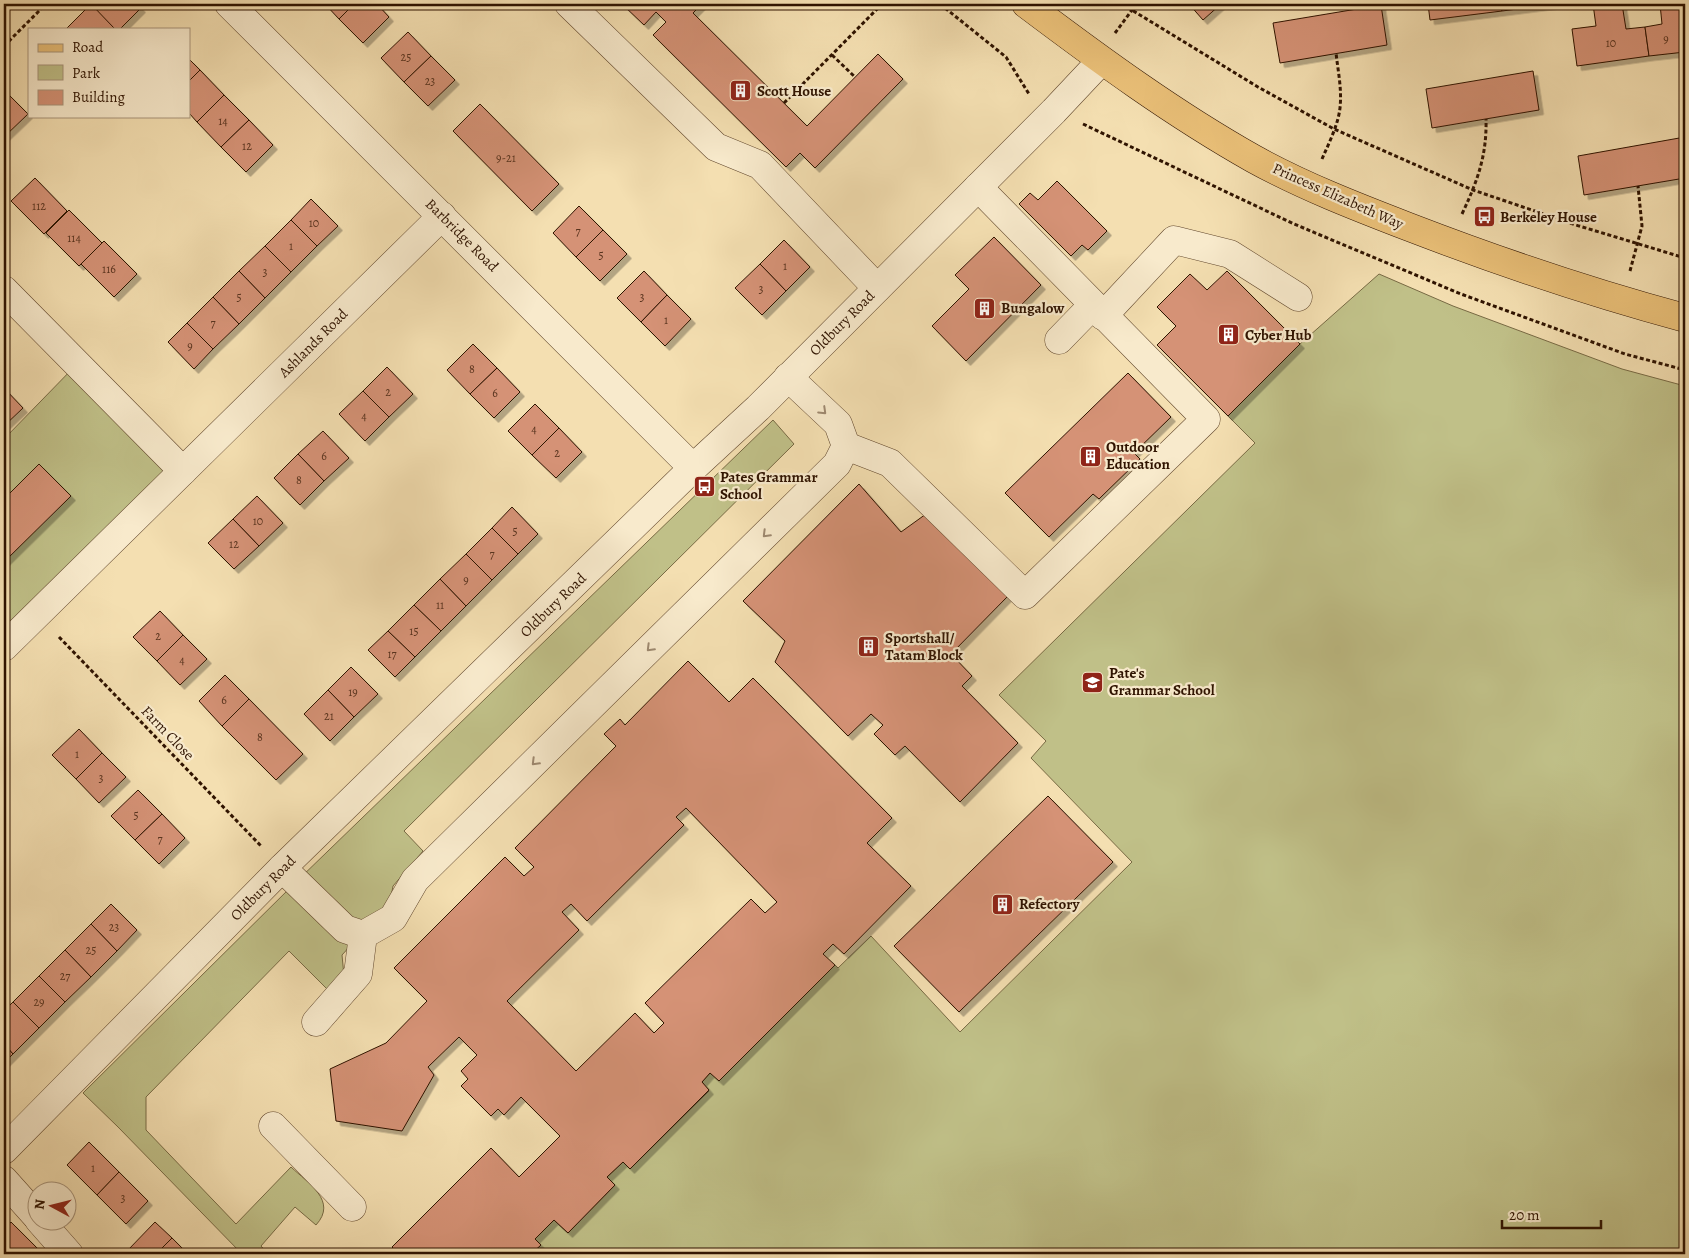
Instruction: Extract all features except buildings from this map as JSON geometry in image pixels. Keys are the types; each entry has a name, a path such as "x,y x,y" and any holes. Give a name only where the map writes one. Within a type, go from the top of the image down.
{"main road":[{"name":"Princess Elizabeth Way","path":"1026,4 1101,61 1208,132 1255,160 1311,187 1449,243 1622,301 1685,318"}],"street":[{"name":"Barbridge Road","path":"229,4 693,468"},
{"path":"569,4 716,147 760,165 877,288"},
{"name":"Oldbury Road","path":"4,1150 282,868 693,468 758,408 1101,61"},
{"path":"846,446 890,463 1025,595 1206,419 978,187"},
{"name":"Ashlands Road","path":"4,647 442,216"},
{"path":"1059,340 1098,311 1174,240 1230,254 1298,297"},
{"path":"4,290 183,471"},
{"path":"282,868 345,929 363,935 393,918 415,880 837,464 846,446 838,424 788,377"},
{"path":"316,1022 358,974 363,935"},
{"path":"273,1126 352,1207"},
{"path":"4,1180 28,1208"},
{"path":"48,1230 69,1254"}],"path":[{"path":"4,46 46,4"},
{"path":"784,103 882,4"},
{"path":"940,4 1006,57 1028,93 1054,110 1294,224 1378,260 1461,294 1616,350 1685,370"},
{"path":"1122,4 1258,87 1334,129 1473,190 1638,245 1685,258"},
{"path":"1334,129 1340,109 1336,53"},
{"path":"832,54 856,77"},
{"path":"1449,243 1473,190 1482,163 1486,139 1486,119"},
{"path":"1622,301 1642,226 1638,186"},
{"name":"Farm Close","path":"37,614 282,868"}],"green space":[{"path":"1379,274 1453,306 1622,369 1685,386 1685,1254 531,1254 541,1245 535,1239 554,1220 568,1233 615,1185 607,1177 623,1162 630,1169 709,1091 702,1082 710,1073 835,965 838,968 871,936 960,1032 1132,862 1031,758 1046,741 999,695 1255,443 1228,416 1300,344"},
{"path":"77,364 183,471 4,647 4,439"},
{"path":"773,420 794,444 404,831 423,851 393,886 390,902 342,955 344,976 329,991 289,951 146,1097 146,1130 236,1224 291,1167 318,1193 324,1208 322,1216 316,1225 295,1207 261,1246 268,1254 242,1254 83,1093 296,882"}],"place":[{"name":"Scott House","path":"741,91"},
{"name":"Berkeley House","path":"1484,217"},
{"name":"Bungalow","path":"985,308"},
{"name":"Cyber Hub","path":"1229,335"},
{"name":"Outdoor Education","path":"1090,456"},
{"name":"Pates Grammar School","path":"704,486"},
{"name":"Sportshall/ Tatam Block","path":"869,647"},
{"name":"Pate's Grammar School","path":"1093,682"},
{"name":"Refectory","path":"1003,904"}]}
